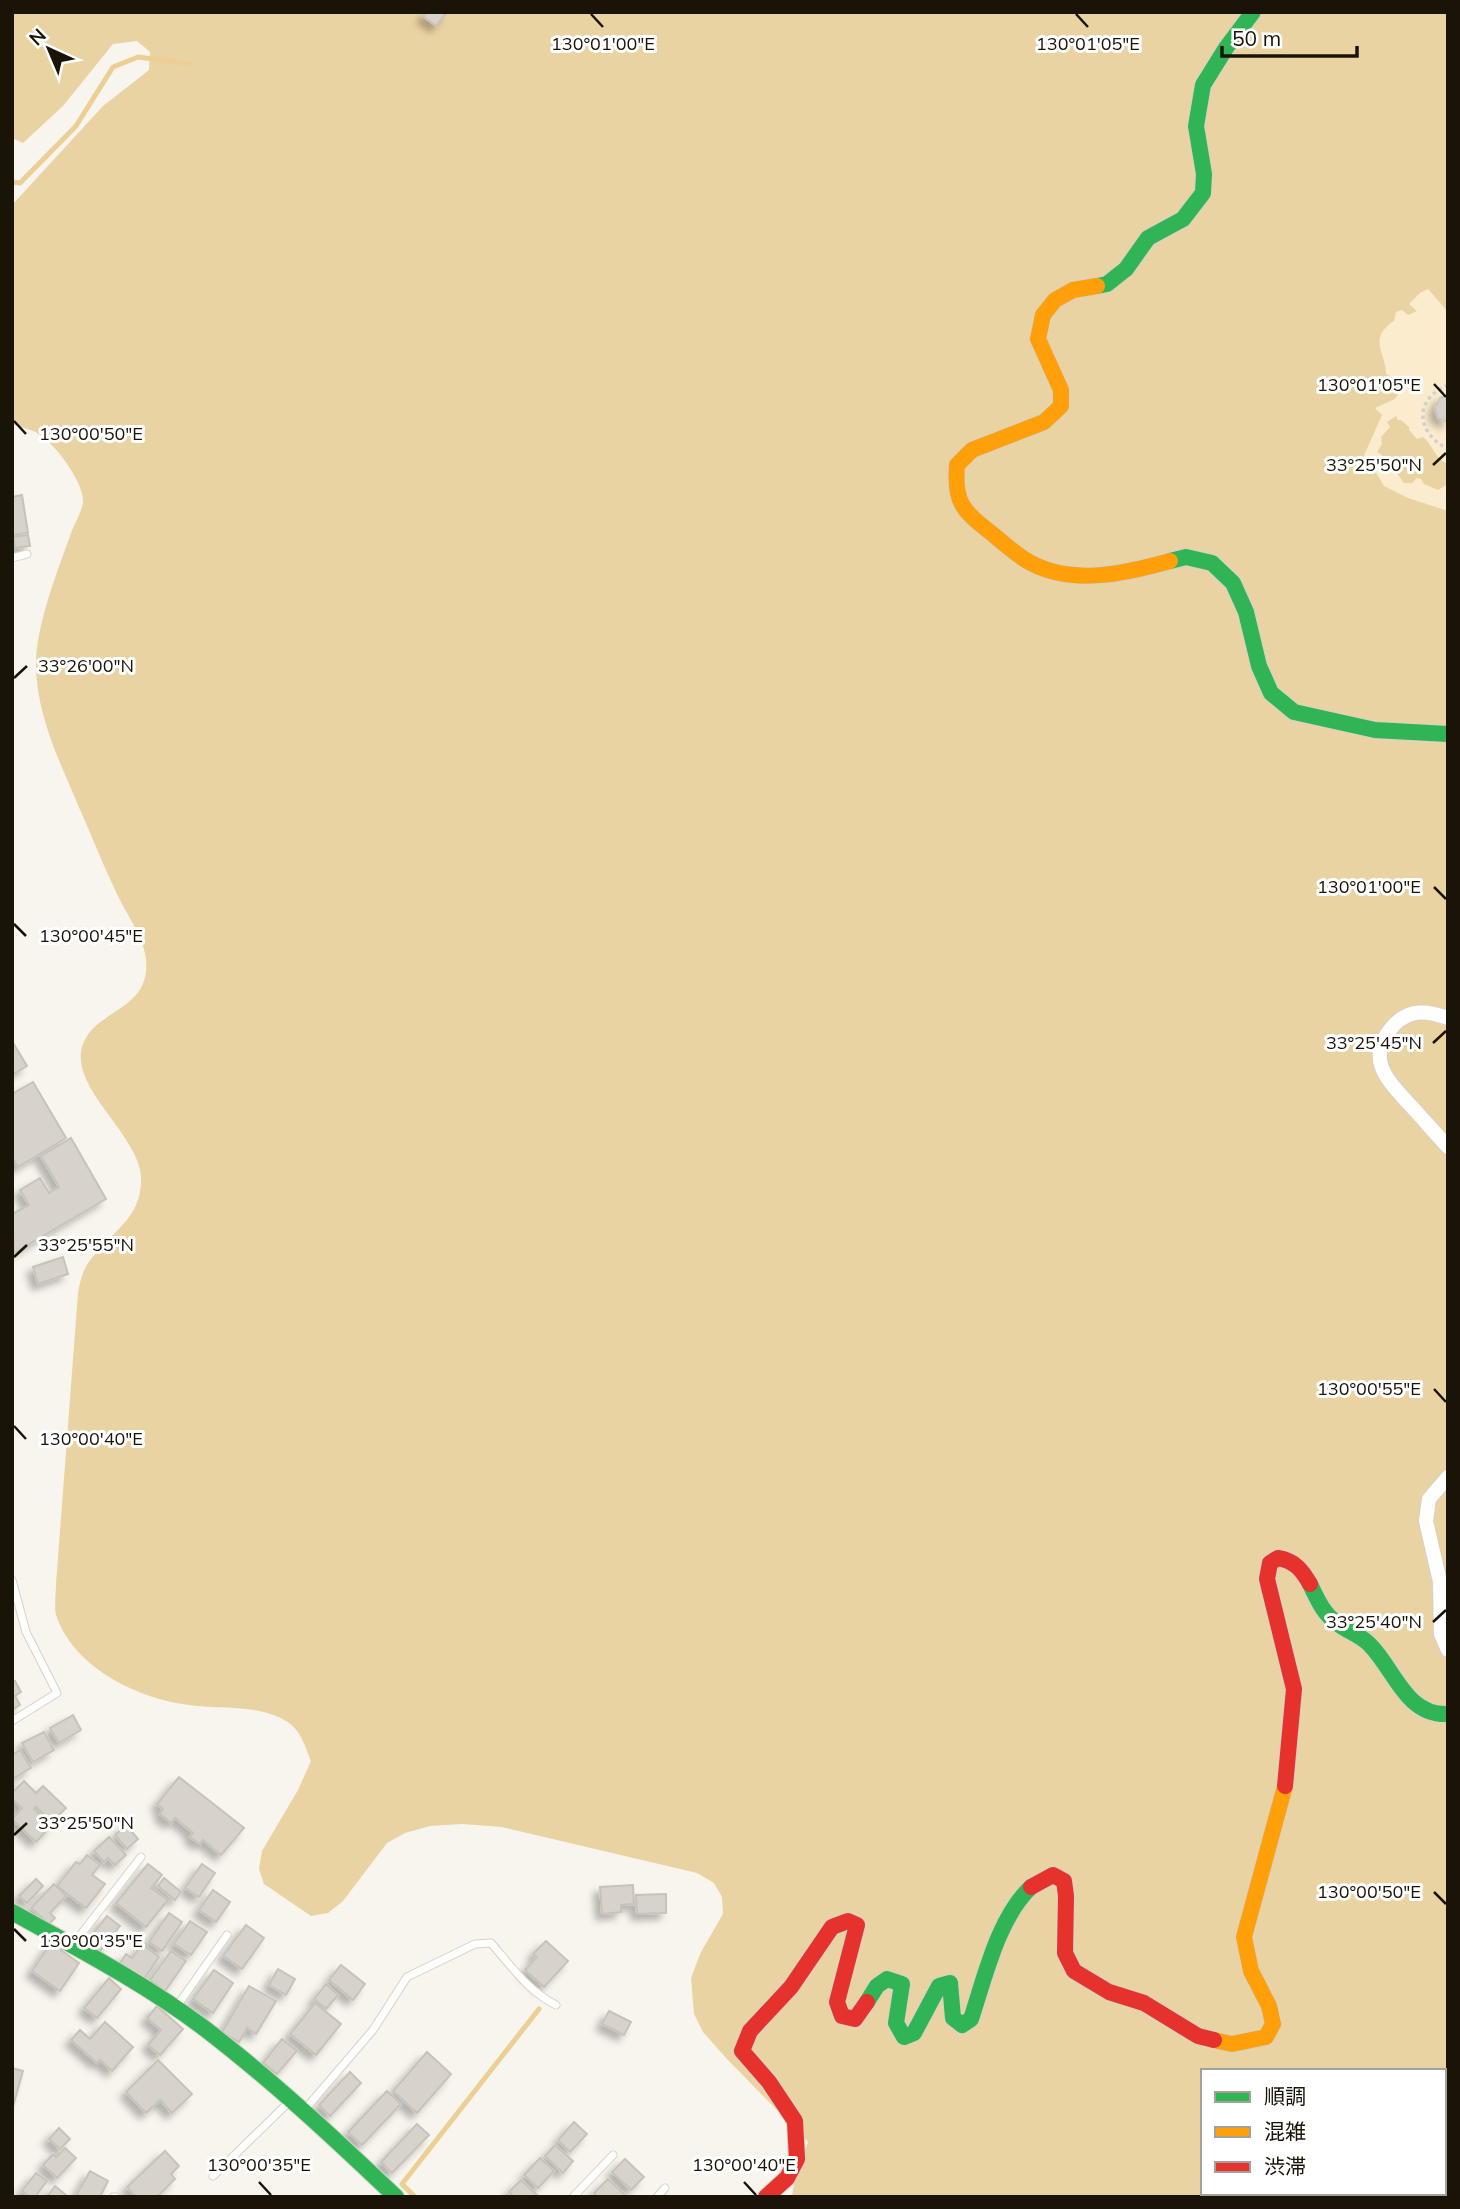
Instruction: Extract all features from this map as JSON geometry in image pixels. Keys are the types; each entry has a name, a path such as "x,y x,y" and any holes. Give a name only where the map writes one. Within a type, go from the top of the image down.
{"street":[{"path":"1253,12 1203,85 1196,126 1204,174 1203,192 1183,219 1148,238 1126,270 1107,284 1073,290 1055,300 1043,314 1038,339 1061,390 1061,406 1044,422 972,450 957,465 955,488 966,513 1025,560 1057,573 1089,577 1143,569 1186,557 1212,563 1233,583 1246,611 1259,666 1271,694 1294,712 1376,730 1448,734"},
{"path":"1448,1017 1428,1011 1411,1013 1395,1023 1380,1043 1380,1059 1384,1077 1448,1147"},
{"path":"1448,1477 1429,1499 1426,1521 1440,1582 1441,1634 1448,1650"},
{"path":"766,2197 787,2178 797,2159 795,2121 769,2082 742,2051 750,2031 791,1987 832,1927 848,1921 857,1925 836,2002 842,2016 855,2019 877,1986 887,1979 902,1984 896,2023 904,2037 914,2033 939,1986 950,1983 953,2018 962,2025 971,2019 997,1942 1021,1896 1036,1883 1053,1875 1063,1881 1066,1896 1065,1953 1074,1970 1109,1992 1144,2003 1198,2036 1232,2044 1266,2037 1273,2024 1269,2006 1251,1970 1244,1937 1284,1795 1294,1689 1267,1579 1270,1563 1278,1558 1293,1560 1326,1615 1340,1627 1368,1642 1404,1691 1423,1710 1440,1716 1448,1714"},
{"path":"12,1912 101,1961 202,2026 298,2105 396,2197"}],"lane":[{"path":"12,558 27,554"},
{"path":"12,1580 26,1632 57,1693 12,1721"},
{"path":"72,1945 141,1857"},
{"path":"175,2009 227,1935"},
{"path":"213,2176 298,2105 373,2030 407,1977 475,1944 491,1943 529,1988 556,2005"},
{"path":"573,2197 613,2155"},
{"path":"657,2197 665,2188"}],"path":[{"path":"1448,385 1437,389 1424,404 1421,417 1429,434 1448,449"},
{"path":"1448,397 1441,400 1437,409 1448,424"}],"shaded area":[{"path":"12,12 1448,12 1448,312 1428,289 1409,304 1417,311 1408,315 1402,310 1396,312 1394,321 1381,334 1380,346 1386,374 1405,384 1395,399 1375,408 1382,415 1362,460 1375,471 1384,486 1408,498 1448,511 1448,2197 792,2197 794,2182 808,2142 727,2059 703,2032 694,2014 691,1978 701,1952 723,1914 722,1897 714,1883 697,1873 502,1827 462,1824 430,1826 405,1833 387,1843 343,1901 328,1913 311,1916 264,1884 259,1869 262,1851 298,1790 311,1761 295,1729 286,1721 262,1712 195,1706 144,1694 107,1676 76,1649 64,1633 56,1615 55,1600 78,1293 88,1263 132,1213 137,1203 141,1176 137,1160 128,1143 85,1076 81,1060 83,1044 90,1032 132,999 140,989 145,976 146,959 138,933 111,881 63,771 40,701 36,664 39,633 83,502 79,484 52,445 37,433 12,424 12,205 103,106 149,70 150,52 137,41 113,44 63,106 23,143 12,138"},
{"path":"1426,276 1448,292 1448,585 1344,448 1360,330"},
{"path":"1396,416 1409,427 1417,439 1423,437 1448,464 1448,484 1438,490 1417,478 1412,483 1404,483 1396,472 1388,468 1382,455 1377,452 1382,444 1381,437 1390,427 1387,422"}],"building":[{"path":"427,12 447,12 436,26 423,16"},
{"path":"1448,395 1448,422 1438,418 1435,409 1440,398"},
{"path":"22,495 28,533 12,535 12,497"},
{"path":"28,535 30,546 15,548 13,537"},
{"path":"12,1041 27,1066 12,1075"},
{"path":"33,1082 66,1138 18,1167 12,1157 12,1094"},
{"path":"71,1138 106,1199 14,1253 12,1214 29,1205 20,1190 40,1178 49,1193 59,1187 41,1156"},
{"path":"63,1257 68,1274 38,1284 33,1267"},
{"path":"15,1681 21,1692 15,1696 20,1705 12,1710 12,1682"},
{"path":"73,1715 81,1730 59,1743 50,1728"},
{"path":"44,1732 54,1750 33,1762 22,1743"},
{"path":"20,1750 31,1768 12,1779 12,1755"},
{"path":"179,1777 244,1828 221,1855 203,1840 200,1844 190,1837 193,1833 175,1818 171,1823 160,1814 163,1809 157,1804"},
{"path":"24,1781 36,1793 43,1786 66,1808 52,1822 36,1807 34,1809 51,1826 36,1842 12,1819 22,1808 12,1799 12,1793"},
{"path":"126,1825 138,1839 127,1849 115,1835"},
{"path":"109,1837 126,1855 115,1865 108,1858 104,1862 94,1851"},
{"path":"87,1855 100,1865 92,1875 105,1884 86,1908 57,1886 76,1862 80,1864"},
{"path":"148,1864 162,1875 151,1888 168,1900 146,1927 116,1903"},
{"path":"202,1864 215,1873 199,1897 185,1888"},
{"path":"164,1878 181,1892 175,1900 158,1886"},
{"path":"36,1879 43,1886 27,1903 19,1896"},
{"path":"54,1884 66,1896 50,1913 55,1918 49,1924 31,1908"},
{"path":"633,1885 634,1904 621,1905 621,1912 602,1914 600,1887"},
{"path":"213,1890 230,1902 216,1922 199,1910"},
{"path":"666,1894 666,1913 637,1914 636,1895"},
{"path":"169,1913 182,1922 162,1951 149,1942"},
{"path":"107,1916 120,1926 100,1951 87,1941"},
{"path":"190,1921 207,1932 191,1955 174,1944"},
{"path":"246,1925 264,1938 242,1969 223,1956"},
{"path":"546,1941 568,1961 544,1987 525,1970 537,1957 533,1954"},
{"path":"51,1943 79,1963 60,1991 32,1971"},
{"path":"142,1944 159,1957 144,1979 120,1963 126,1954 132,1958"},
{"path":"171,1951 186,1961 165,1991 150,1980"},
{"path":"341,1965 365,1984 353,2000 329,1980"},
{"path":"278,1969 295,1979 286,1995 269,1985"},
{"path":"214,1970 233,1983 213,2013 193,1999"},
{"path":"109,1978 121,1989 97,2018 84,2008"},
{"path":"326,1984 338,1995 326,2009 314,1999"},
{"path":"249,1986 276,2001 256,2034 247,2028 239,2042 222,2032"},
{"path":"315,2003 341,2024 316,2055 290,2034"},
{"path":"157,2006 183,2029 160,2055 148,2045 161,2030 147,2018"},
{"path":"609,2011 631,2022 624,2035 602,2024"},
{"path":"105,2022 133,2047 112,2071 100,2060 97,2063 71,2040 80,2030 90,2039"},
{"path":"282,2039 297,2051 277,2074 263,2063"},
{"path":"427,2052 451,2074 417,2113 393,2091"},
{"path":"158,2060 192,2094 172,2113 160,2100 146,2113 126,2092"},
{"path":"12,2068 23,2071 12,2110"},
{"path":"350,2072 361,2083 330,2116 319,2105"},
{"path":"387,2091 401,2104 362,2145 348,2132"},
{"path":"574,2122 587,2134 570,2152 558,2140"},
{"path":"417,2124 429,2135 392,2173 381,2162"},
{"path":"59,2128 70,2139 60,2149 49,2139"},
{"path":"555,2145 573,2161 563,2173 545,2156"},
{"path":"65,2148 76,2158 57,2178 43,2165 53,2154 56,2157"},
{"path":"165,2151 179,2166 171,2174 175,2179 157,2197 136,2197 127,2187"},
{"path":"540,2158 554,2171 538,2188 524,2175"},
{"path":"625,2159 644,2177 631,2190 612,2172"},
{"path":"90,2171 108,2181 100,2197 82,2197 77,2194"},
{"path":"36,2173 47,2181 35,2197 30,2197 22,2191"},
{"path":"608,2179 625,2195 623,2197 598,2197 594,2193"},
{"path":"521,2180 539,2197 514,2197 509,2192"},
{"path":"55,2186 66,2195 64,2197 47,2197"}],"waterway":[{"path":"12,182 20,183 76,126 113,67 138,57 190,64"},
{"path":"415,2197 402,2184 539,2009"}],"traffic: fast":[{"path":"1097,286 1107,284 1126,269 1148,238 1183,219 1203,193 1204,174 1196,126 1203,85 1253,12"},
{"path":"1170,561 1186,557 1212,563 1233,583 1246,612 1259,666 1271,693 1294,712 1375,730 1448,734"},
{"path":"1310,1584 1329,1616 1370,1645 1411,1700 1434,1713 1448,1714"},
{"path":"867,2002 877,1986 887,1979 902,1984 896,2023 904,2037 914,2033 939,1986 950,1983 953,2018 962,2025 971,2019 1001,1931 1031,1887"},
{"path":"12,1912 134,1981 204,2028 326,2131 396,2197"}],"traffic: slow":[{"path":"1097,286 1073,290 1055,300 1043,315 1038,339 1061,390 1061,406 1044,422 972,450 957,465 959,497 966,511 980,524 1024,559 1041,568 1059,573 1096,575 1134,570 1170,561"},
{"path":"1214,2040 1232,2044 1266,2037 1273,2024 1269,2006 1251,1971 1244,1937 1285,1786"}],"traffic: jam":[{"path":"1285,1786 1294,1689 1267,1579 1270,1563 1278,1558 1289,1561 1301,1570 1310,1584"},
{"path":"1031,1887 1053,1875 1064,1881 1065,1953 1074,1971 1109,1992 1144,2003 1198,2036 1214,2040"},
{"path":"766,2197 787,2178 797,2159 795,2121 769,2082 742,2051 750,2031 791,1987 832,1927 848,1921 857,1925 837,2002 842,2016 855,2019 867,2002"}]}
